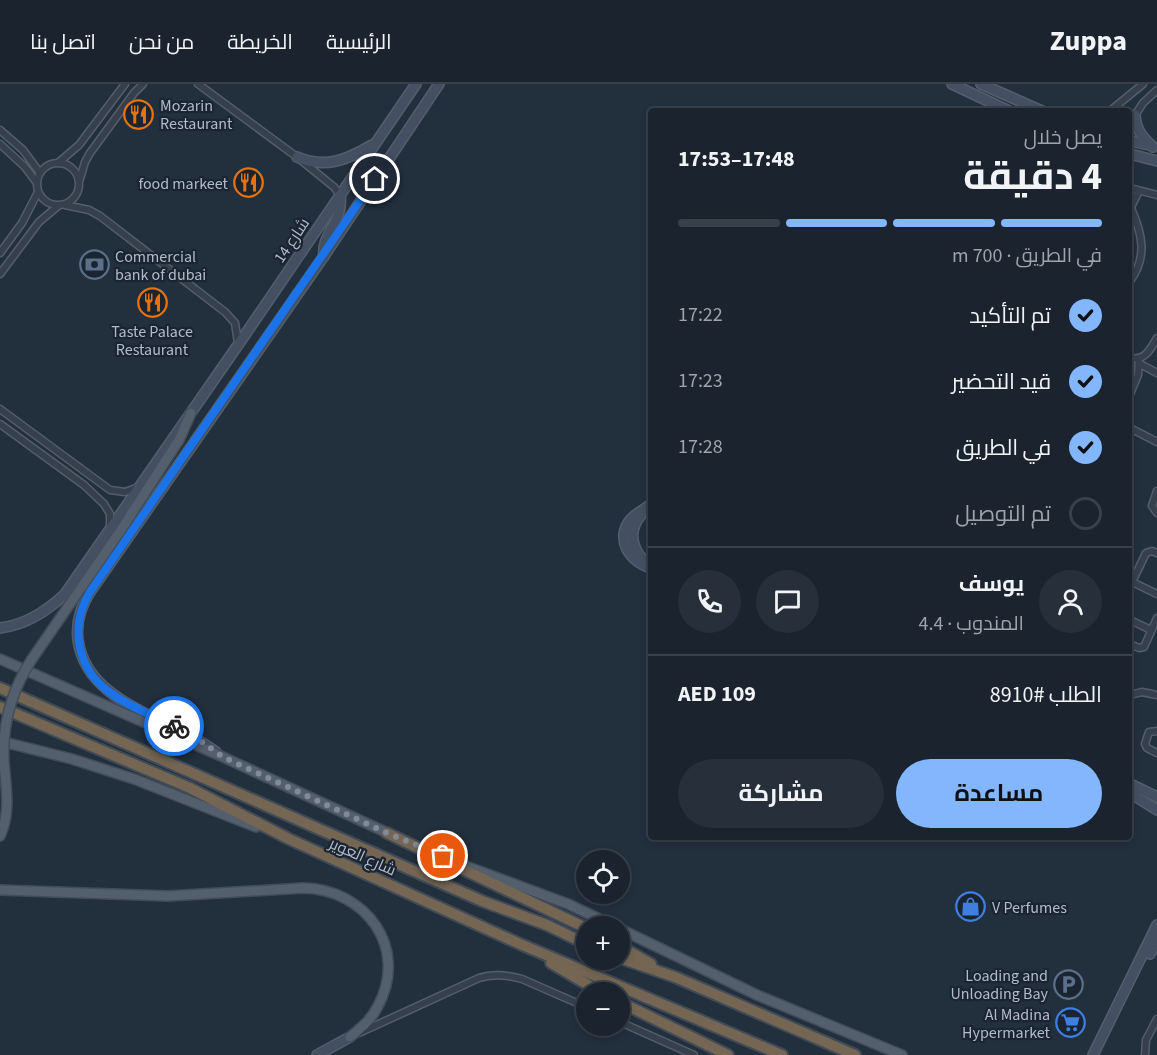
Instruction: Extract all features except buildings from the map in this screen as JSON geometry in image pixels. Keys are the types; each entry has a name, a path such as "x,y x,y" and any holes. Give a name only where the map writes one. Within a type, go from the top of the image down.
{"highway":[{"name":"شارع العوير","path":"0,688 482,901 576,939"},
{"name":"شارع العوير","path":"0,707 190,788 289,839 520,944 782,1055"},
{"path":"387,833 576,923"},
{"path":"520,944 584,982"},
{"path":"630,952 675,977"},
{"path":"630,961 675,977 855,1055"},
{"path":"630,1007 728,1055"}],"main road":[{"name":"شارع 14","path":"0,628 27,621 57,602 65,594 416,84"},
{"path":"223,757 191,735 113,695 95,679 83,658 78,635 80,613 90,592 324,256 439,84"},
{"path":"952,84 1003,108"},
{"path":"981,84 1035,108"},
{"path":"1132,119 1144,139 1155,147"},
{"path":"1132,141 1155,147"},
{"path":"297,157 321,164 338,162 376,142"},
{"path":"1132,155 1157,161"},
{"path":"324,256 324,243 339,215 340,195"},
{"path":"0,836 6,818 5,730 16,688 32,659 123,527 179,440 191,413"},
{"path":"648,506 630,520 624,534 626,549 630,556 648,567"},
{"path":"0,659 223,757 387,833 593,916"},
{"path":"0,741 72,759 134,779 289,839"},
{"path":"1132,785 1157,797"},
{"path":"1132,795 1157,810"},
{"path":"0,890 130,896 202,896 303,888 335,893 356,904 374,921 382,935 388,959 387,984 378,1007 365,1024 350,1037 317,1055"},
{"path":"1093,1055 1157,925"},
{"path":"630,934 757,995 902,1055"},
{"path":"1099,1055 1157,940"}],"street":[{"path":"57,163 79,145 125,84"},
{"path":"0,274 39,222 76,196 85,162 90,153 143,84"},
{"path":"198,84 297,157 334,187 340,195"},
{"path":"1114,108 1143,84"},
{"path":"1132,119 1143,103 1157,90"},
{"path":"0,130 23,150 40,173"},
{"path":"0,144 25,167 37,183"},
{"path":"79,183 72,169 57,163 50,164 40,173 37,183 38,192 46,202 90,210 100,216 225,312 237,328 238,345"},
{"path":"1132,188 1157,195"},
{"path":"1132,205 1139,190"},
{"path":"0,253 22,223 38,192"},
{"path":"1132,213 1140,231 1142,247 1139,263 1132,277"},
{"path":"1132,389 1138,375 1139,361 1147,354 1157,338"},
{"path":"1132,359 1157,373"},
{"path":"0,409 110,490 121,493 139,486"},
{"path":"0,424 84,485 104,504 110,514 110,528"},
{"path":"1132,429 1157,442"},
{"path":"64,471 73,474 95,490 100,490 102,484"},
{"path":"1157,491 1152,506 1157,513"},
{"path":"1132,580 1146,553 1152,550 1157,553"},
{"path":"1132,582 1157,594"},
{"path":"1132,645 1142,648 1157,618"},
{"path":"1132,621 1151,630"},
{"path":"1132,694 1142,692 1157,695"},
{"path":"1157,731 1149,732 1144,744 1157,753"},
{"path":"350,1037 479,978 493,975 522,979 576,1003"},
{"path":"1144,1055 1146,1040 1157,1018"},
{"path":"630,1026 694,1055"}],"way so far":[{"path":"174,726 223,757 387,833 443,856"}],"place":[{"name":"Mozarin Restaurant","path":"139,114"},
{"name":"food markeet","path":"249,183"},
{"name":"Commercial bank of dubai","path":"94,265"},
{"name":"Taste Palace Restaurant","path":"152,303"},
{"name":"V Perfumes","path":"971,907"},
{"name":"Loading and Unloading Bay","path":"1069,984"},
{"name":"Al Madina Hypermarket","path":"1071,1023"}],"route":[{"path":"174,726 113,695 95,679 80,650 78,620 82,607 90,592 375,179"}]}
